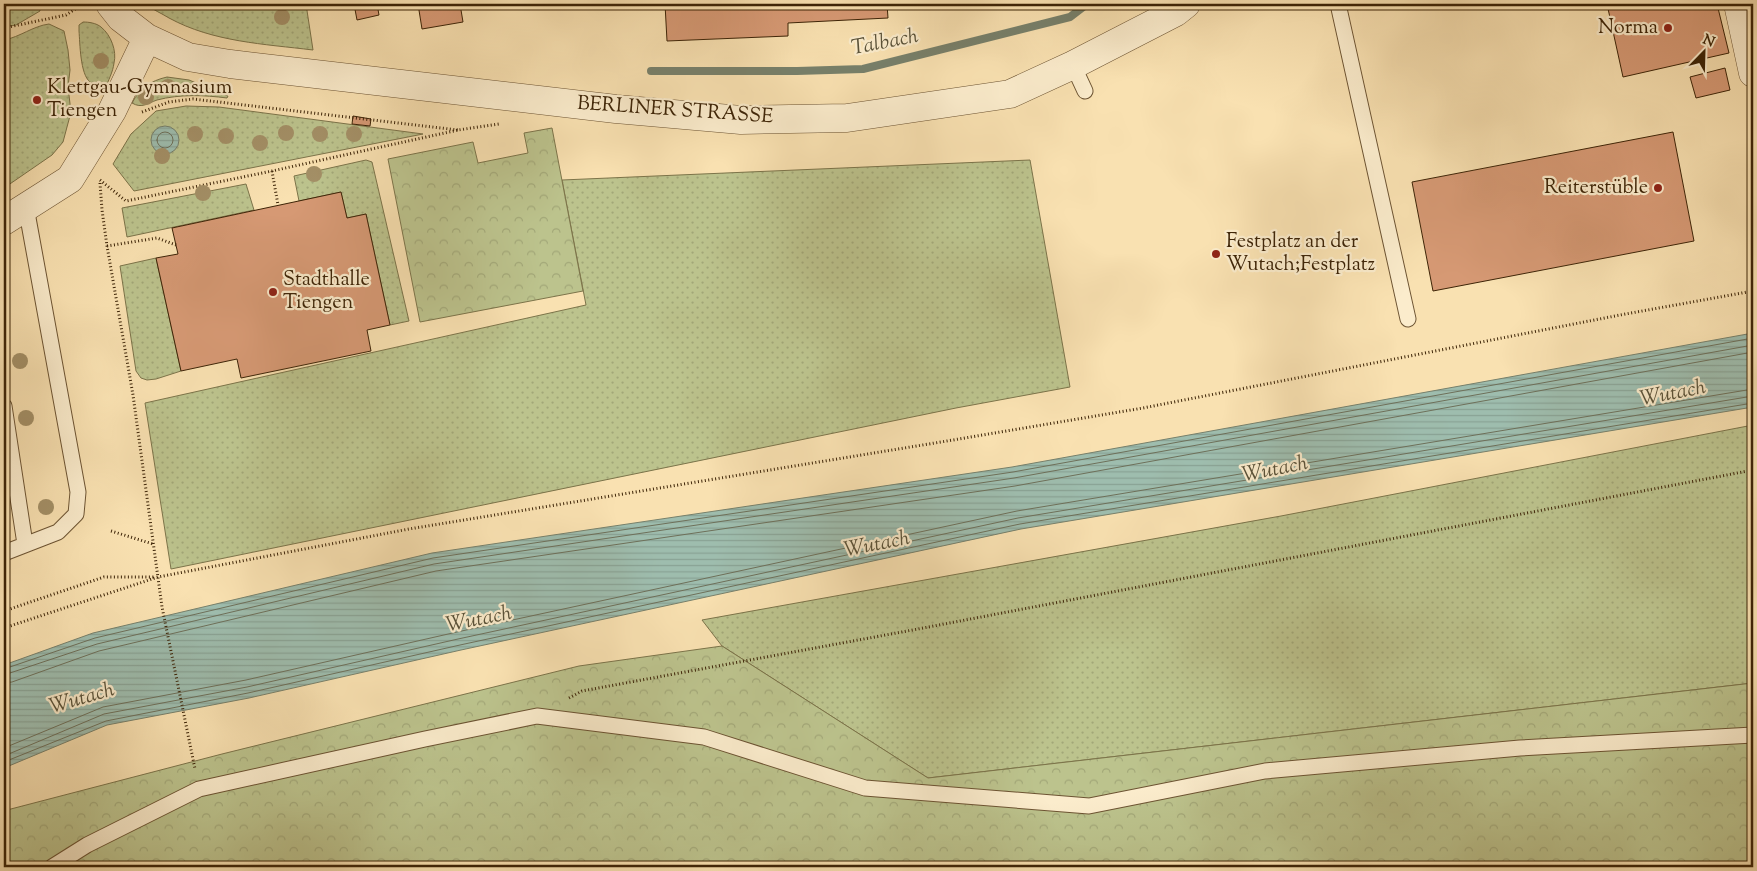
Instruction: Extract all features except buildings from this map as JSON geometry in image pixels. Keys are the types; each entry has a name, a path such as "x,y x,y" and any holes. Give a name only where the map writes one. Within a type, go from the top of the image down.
{"street":[{"name":"BERLINER STRASSE","path":"110,4 121,18 147,38 188,57 230,64 616,110 741,120 847,118 1010,94 1073,65 1178,6"},
{"path":"1738,4 1753,73"},
{"path":"15,214 70,178 112,111 147,38"}],"lane":[{"path":"1338,4 1408,319"},
{"path":"1073,65 1085,92"},
{"path":"4,553 58,532 76,514 78,492 15,214"},
{"path":"4,406 25,544"},
{"path":"52,867 87,845 199,789 425,738 537,716 704,737 865,788 1088,806 1265,771 1520,748 1753,735"}],"path":[{"path":"4,28 66,15 84,4"},
{"path":"190,748 162,606 134,395 107,246 100,180 126,201 458,130 515,122 519,98"},
{"path":"136,115 169,102 193,99 458,130"},
{"path":"272,171 278,205"},
{"path":"107,246 157,238 176,245"},
{"path":"4,628 158,577 409,529 1142,408 1753,291"},
{"path":"537,716 582,691 937,626 1753,470"},
{"path":"111,531 153,544"},
{"path":"4,611 104,577 158,577"}],"green space":[{"path":"4,4 39,4 40,11 16,25 4,27"},
{"path":"146,4 306,4 313,50 258,44 221,37 186,26"},
{"path":"83,22 101,27 108,34 115,53 112,73 105,89 90,82 84,72 79,31 79,25"},
{"name":"Klettgau-Gymnasium Tiengen","path":"49,24 64,31 68,50 70,70 68,87 71,112 63,142 52,155 4,188 4,40"},
{"path":"167,77 189,80 228,96 227,98 183,96 166,98 142,105 132,103 138,93 146,86"},
{"path":"186,106 219,107 423,134 134,191 113,164 131,134 156,111"},
{"path":"552,128 583,291 420,322 388,159 473,142 478,163 528,153 524,133"},
{"path":"366,160 372,162 409,321 390,325 366,214 347,218 341,192 299,201 294,176"},
{"path":"1030,160 1070,387 956,408 171,569 145,403 586,305 562,180"},
{"path":"246,184 254,210 127,237 122,208"},
{"path":"156,258 181,371 147,380 141,378 136,371 120,266"},
{"path":"1753,425 1753,683 928,778 722,646 702,620 1281,516"},
{"path":"722,646 928,778 1753,683 1753,867 4,867 4,811 7,810 222,754 579,666"}],"water":[{"path":"165,126 175,130 179,140 175,150 165,154 155,150 151,140 155,130"},
{"name":"Wutach","path":"1753,333 1753,407 1021,529 461,650 249,698 107,725 4,768 4,665 93,633 432,553 1012,467"}],"waterway":[{"name":"Talbach","path":"651,71 863,69 1070,17 1087,4"}],"place":[{"name":"Norma","path":"1668,28"},
{"name":"Klettgau-Gymnasium Tiengen","path":"37,100"},
{"name":"Reiterstüble","path":"1658,188"},
{"name":"Festplatz an der Wutach;Festplatz","path":"1216,254"},
{"name":"Stadthalle Tiengen","path":"273,292"}]}
